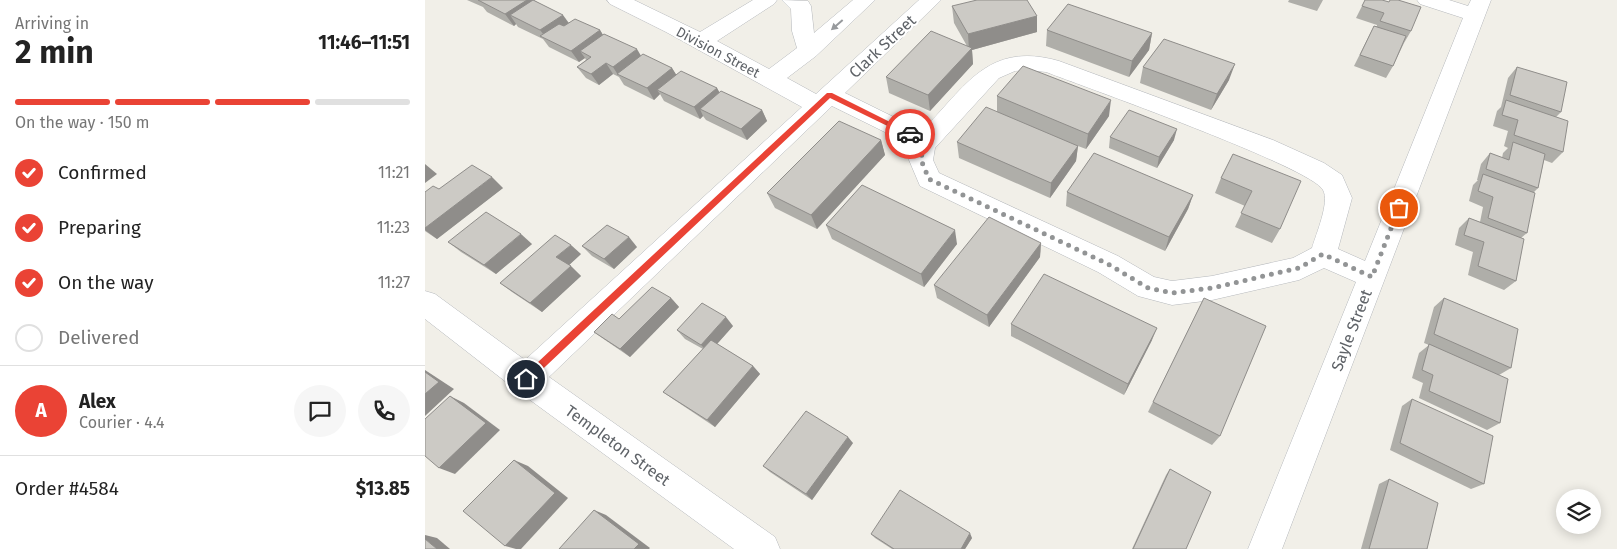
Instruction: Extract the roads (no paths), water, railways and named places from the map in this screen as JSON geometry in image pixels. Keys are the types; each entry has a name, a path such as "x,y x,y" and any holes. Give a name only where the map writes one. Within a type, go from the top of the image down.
{"street":[{"name":"Division Street","path":"617,0 770,80 913,136 923,146"},
{"path":"700,42 767,0"},
{"path":"792,0 801,6 803,31 808,51"},
{"path":"770,80 808,51 865,0"},
{"name":"Clark Street","path":"526,379 931,0"},
{"path":"1427,0 1478,8"},
{"name":"Sayle Street","path":"1265,549 1478,8"},
{"path":"1025,60 1051,66 1265,146 1315,170 1333,182 1339,198 1323,254 1299,268 1212,288 1172,293 1148,288 1108,264 929,179 921,160 923,146 991,73 1005,66 1025,60"},
{"path":"1323,254 1372,277"},
{"name":"Templeton Street","path":"425,303 526,379 763,549"}]}
